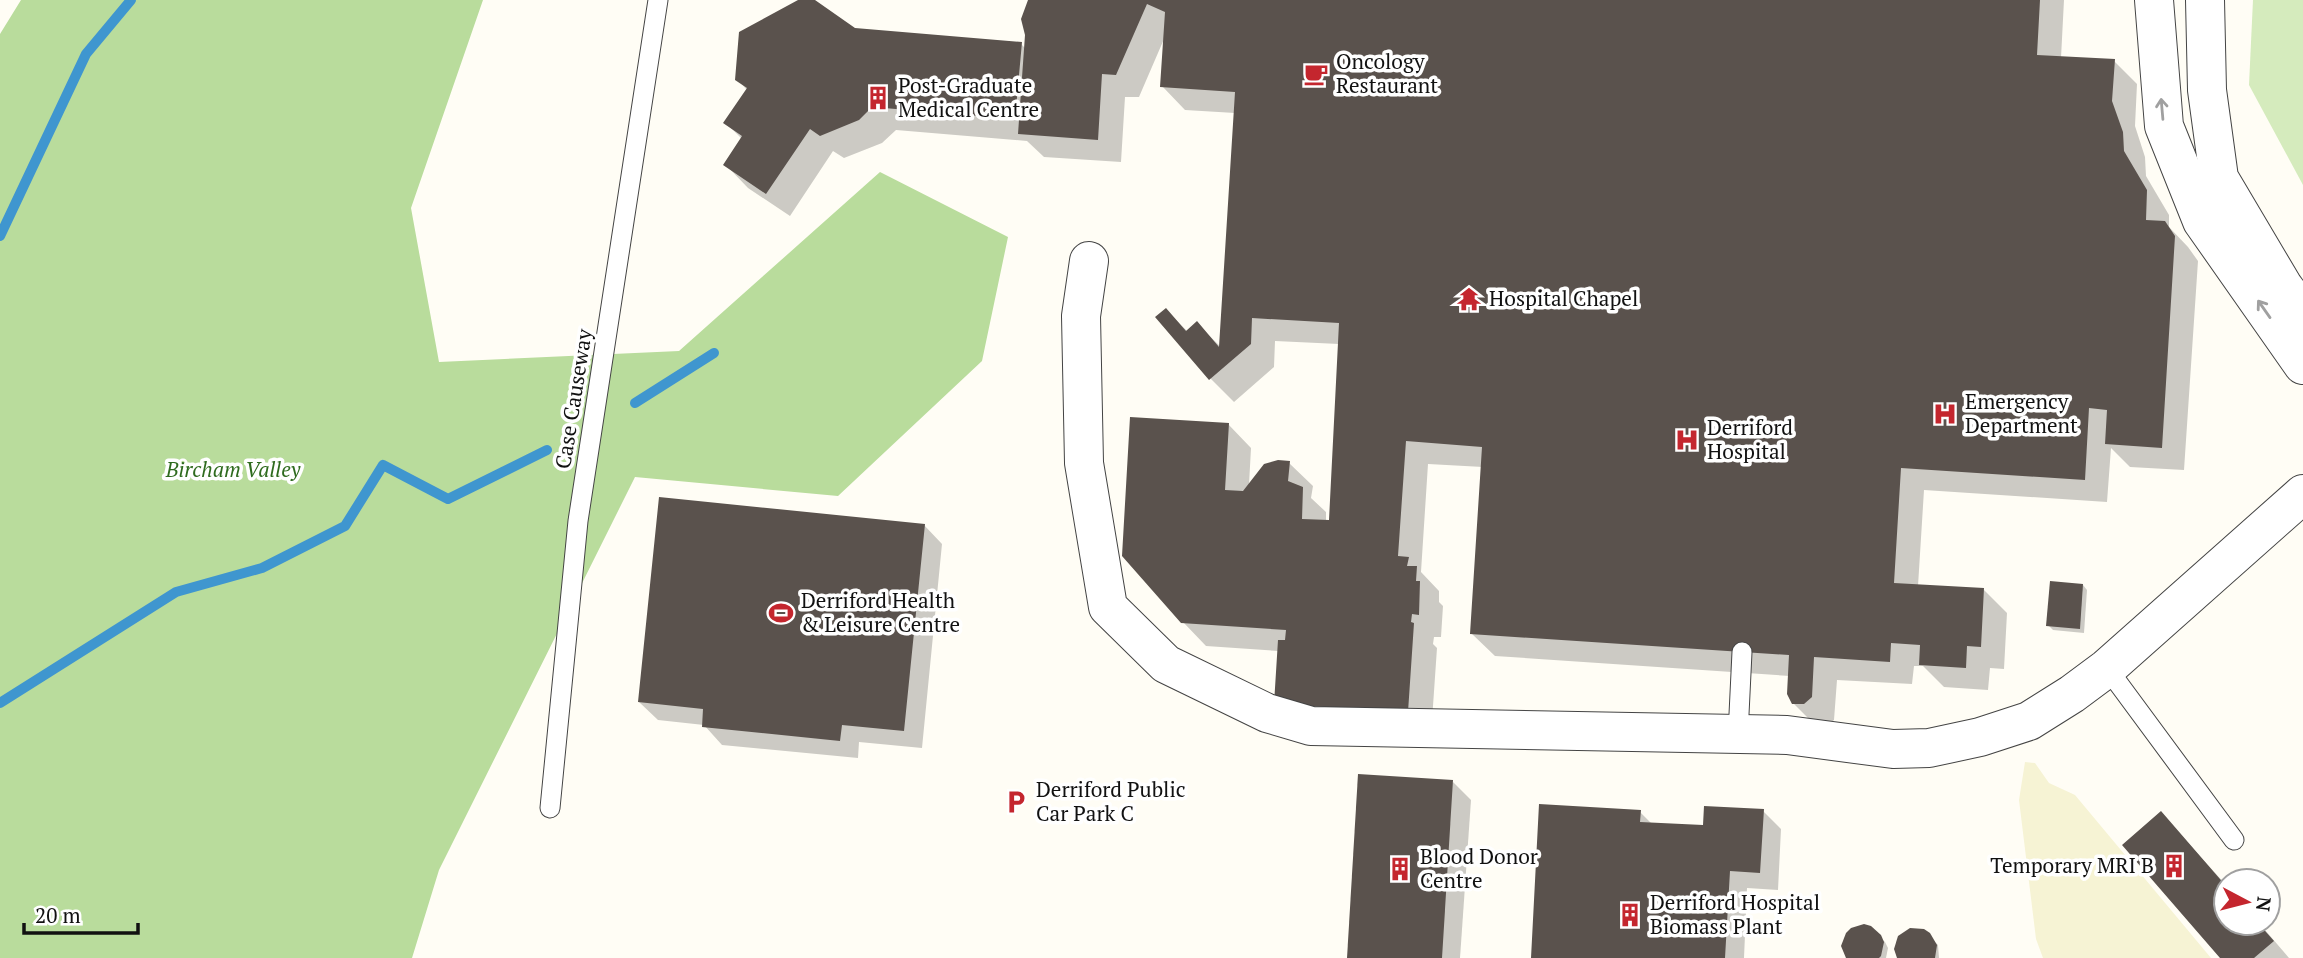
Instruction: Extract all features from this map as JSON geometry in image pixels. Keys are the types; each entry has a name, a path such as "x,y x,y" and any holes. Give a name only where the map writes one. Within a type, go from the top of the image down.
{"street":[{"path":"2154,0 2164,126 2197,209 2202,221 2303,365"},
{"path":"2205,0 2207,90 2220,178 2283,286 2303,313"},
{"path":"1089,261 1081,316 1084,463 1108,607 1166,664 1267,713 1311,726 1787,736 1894,749 1928,748 1954,743 2029,721 2072,694 2107,668 2303,494"}],"lane":[{"name":"Case Causeway","path":"550,808 578,521 658,0"},
{"path":"1738,735 1742,652"},
{"path":"2107,668 2234,840"}],"shaded area":[{"path":"2025,762 2035,763 2049,783 2075,795 2211,958 2043,958 2036,939 2019,800"}],"green space":[{"name":"Bircham Valley","path":"21,0 483,0 411,208 439,362 679,351 880,172 1008,237 982,361 838,496 635,477 439,870 412,958 0,958 0,34"},
{"path":"2253,0 2303,0 2303,185 2249,85"}],"building":[{"name":"Post-Graduate Medical Centre","path":"798,0 815,0 855,28 1022,42 1015,119 872,107 859,120 820,136 810,129 766,194 723,165 742,136 723,123 747,88 735,80 739,32"},
{"name":"Derriford Hospital","path":"1028,0 2040,0 2037,55 2115,59 2112,101 2123,132 2124,151 2147,190 2146,220 2165,221 2175,236 2162,448 2105,444 2107,410 2089,408 2085,480 1901,468 1894,583 1984,588 1981,647 1967,646 1966,668 1919,665 1920,645 1891,643 1890,662 1814,657 1812,697 1804,704 1792,704 1787,694 1789,655 1470,634 1482,447 1406,441 1398,556 1409,557 1407,566 1417,566 1416,581 1420,581 1419,615 1412,614 1411,622 1414,623 1408,712 1274,704 1278,640 1285,640 1286,630 1181,623 1122,556 1130,417 1229,423 1225,490 1243,491 1264,464 1278,460 1290,461 1288,481 1303,487 1302,519 1329,520 1339,323 1252,318 1251,344 1209,380 1155,317 1166,308 1186,331 1197,321 1219,347 1235,92 1160,87 1165,12 1147,4 1116,75 1102,74 1098,140 1018,134 1025,35 1021,19"},
{"name":"Derriford Health & Leisure Centre","path":"659,497 925,524 904,731 842,725 840,741 702,727 703,709 638,702"},
{"path":"2050,581 2083,584 2080,629 2046,626"},
{"name":"Blood Donor Centre","path":"1358,774 1453,780 1442,958 1347,958"},
{"name":"Derriford Hospital Biomass Plant","path":"1539,804 1641,810 1640,822 1703,825 1704,806 1764,809 1760,873 1730,871 1725,958 1531,958"},
{"name":"Temporary MRI B","path":"2161,811 2212,870 2212,937 2270,937 2274,941 2254,958 2220,958 2122,845"},
{"path":"1864,924 1871,926 1881,935 1884,942 1881,956 1846,958 1841,946 1846,933 1851,928"},
{"path":"1910,928 1924,929 1930,933 1937,945 1935,958 1897,958 1894,949 1898,936"}],"waterway":[{"path":"0,236 86,54 131,0"},
{"path":"635,403 714,353"},
{"path":"0,703 176,592 262,568 345,526 383,465 448,499 547,450"}],"place":[{"name":"Oncology Restaurant","path":"1316,74"},
{"name":"Post-Graduate Medical Centre","path":"878,98"},
{"name":"Hospital Chapel","path":"1469,299"},
{"name":"Emergency Department","path":"1945,414"},
{"name":"Derriford Hospital","path":"1687,440"},
{"name":"Derriford Health & Leisure Centre","path":"781,613"},
{"name":"Derriford Public Car Park C","path":"1016,802"},
{"name":"Temporary MRI B","path":"2174,866"},
{"name":"Blood Donor Centre","path":"1400,869"},
{"name":"Derriford Hospital Biomass Plant","path":"1630,915"}]}
